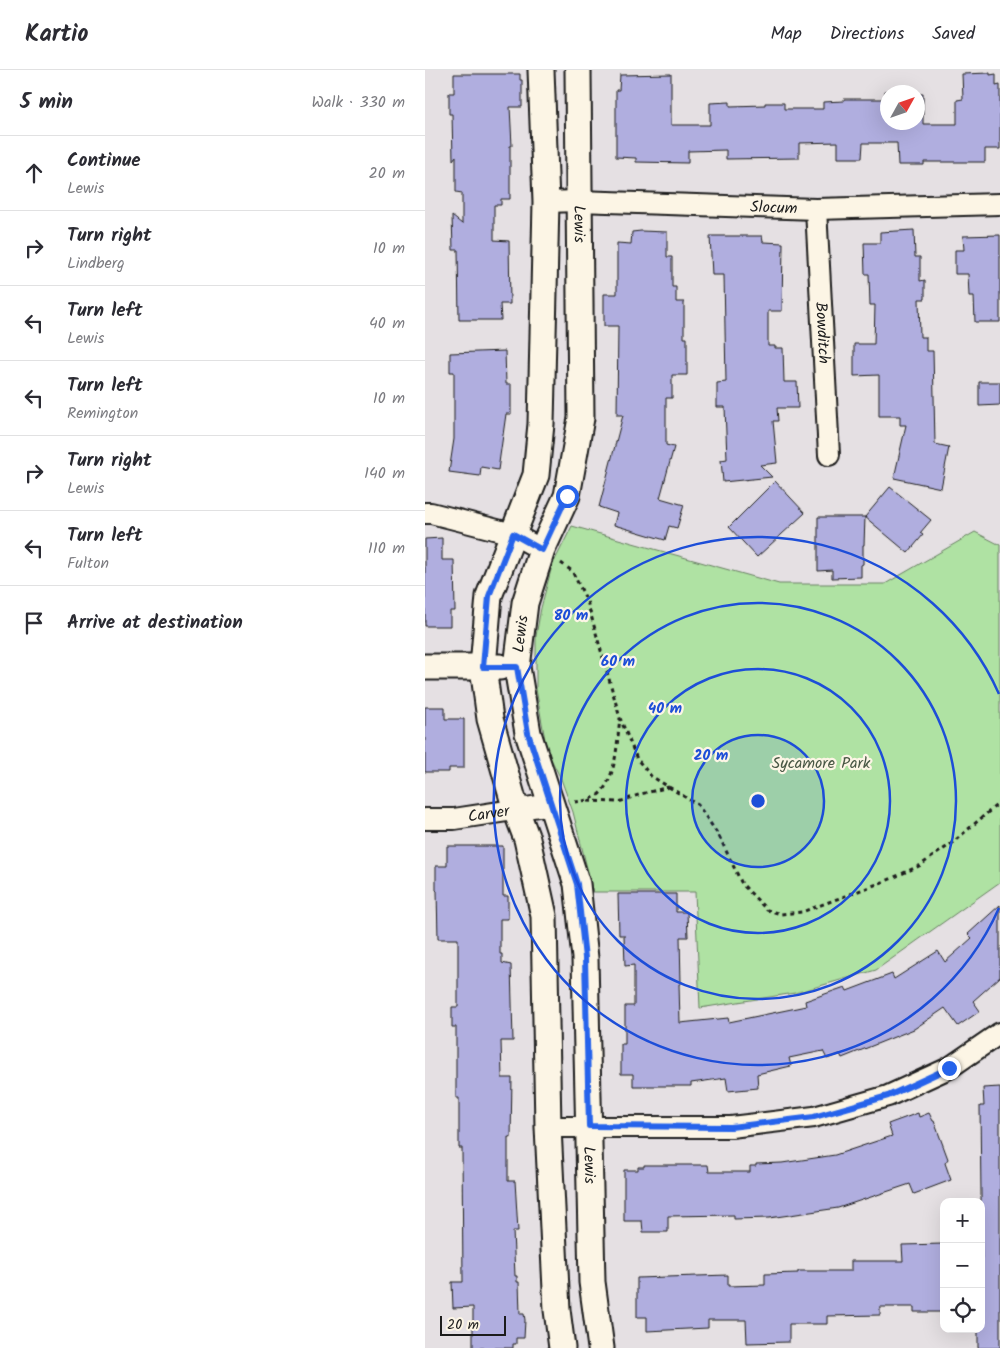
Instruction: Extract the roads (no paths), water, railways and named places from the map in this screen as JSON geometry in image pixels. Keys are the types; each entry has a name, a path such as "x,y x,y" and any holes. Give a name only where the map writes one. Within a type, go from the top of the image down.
{"street":[{"name":"Lewis","path":"541,70 546,202 540,433 536,475 489,596 483,667 490,719 516,810 527,839 544,916 548,1127 557,1310 562,1348"},
{"name":"Lewis","path":"577,70 581,418 567,496 542,550 525,603 517,667 528,733 577,884 585,958 592,1282 601,1348"},
{"name":"Slocum","path":"546,202 578,201 816,209 1000,204"},
{"name":"Bowditch","path":"816,209 829,456"},
{"path":"425,513 513,534 542,550"},
{"path":"425,666 517,667"},
{"name":"Carver","path":"425,819 454,820 551,804"},
{"path":"548,1127 731,1127 814,1117 888,1096 949,1068 1000,1033"}],"park label":[{"name":"Sycamore Park","path":"821,763"}]}
